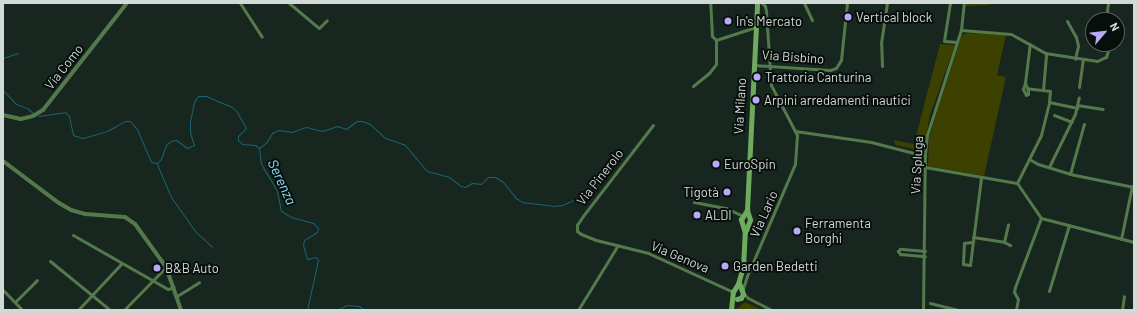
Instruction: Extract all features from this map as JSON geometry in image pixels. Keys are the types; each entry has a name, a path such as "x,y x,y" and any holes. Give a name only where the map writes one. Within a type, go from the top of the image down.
{"main road":[{"name":"Via Milano","path":"743,216 747,210 757,3"},
{"path":"743,216 746,223"},
{"path":"731,310 738,299 739,281 744,260 746,223 743,216"},
{"path":"738,291 738,299"},
{"path":"731,310 738,291"}],"street":[{"name":"Via Como","path":"3,115 21,119 33,116 43,110 127,3"},
{"path":"240,3 262,38"},
{"path":"289,3 319,28 327,20"},
{"path":"693,86 709,73 716,64 716,40 712,36 711,30 710,3"},
{"path":"804,3 812,20"},
{"name":"Via Bisbino","path":"754,65 830,70 836,68 842,60 847,3"},
{"path":"882,66 881,43 887,3"},
{"path":"950,3 944,41 957,42"},
{"name":"Via Spluga","path":"923,310 925,256 925,156 927,135 961,30 964,3"},
{"name":"Via Lario","path":"738,291 747,276 794,169 797,137 772,89 764,4"},
{"path":"1067,21 1077,42 1075,59"},
{"path":"716,40 756,27"},
{"path":"961,30 1011,34 1046,53 1075,59 1097,61 1103,59 1108,52"},
{"path":"1025,83 1028,94 1026,95 1023,89 1030,44"},
{"path":"1043,90 1046,53"},
{"path":"1080,87 1083,60"},
{"path":"1017,183 1042,135 1049,102 1050,91 1027,88"},
{"path":"1049,167 1072,122 1079,97"},
{"path":"1049,102 1077,107 1103,109"},
{"path":"1054,115 1072,122"},
{"path":"1070,174 1084,124"},
{"name":"Via Pinerolo","path":"591,238 580,234 577,231 580,220 654,125"},
{"path":"795,131 870,142 925,156"},
{"path":"1030,159 1070,174 1133,186 1121,239"},
{"path":"3,161 59,203 71,210 85,214 125,217 135,224 166,267 181,310"},
{"path":"925,168 1017,183 1041,218 1134,242"},
{"path":"972,242 964,243 963,264 970,265 981,178"},
{"path":"694,202 726,208 743,216"},
{"path":"1016,310 1018,298 1014,292 1015,287 1041,218"},
{"path":"1004,242 1008,224"},
{"path":"1049,291 1069,225"},
{"path":"73,235 168,289 174,287"},
{"path":"973,237 1004,242 1010,245"},
{"name":"Via Genova","path":"591,238 648,253 738,291"},
{"path":"578,310 618,245"},
{"path":"925,251 900,249 898,251 900,254 925,256"},
{"path":"50,261 110,310"},
{"path":"78,310 122,263"},
{"path":"124,310 166,267"},
{"path":"15,302 37,280"},
{"path":"177,296 199,282"},
{"path":"3,290 21,309"},
{"path":"738,291 748,298 772,310"},
{"path":"1122,310 1124,296"},
{"path":"738,299 748,298"},
{"path":"930,303 959,310"}],"shaded area":[{"path":"966,3 990,3 989,5 966,6"},
{"path":"968,33 1006,35 997,75 1006,77 984,176 928,166 929,139 936,114 962,35"},
{"path":"940,44 955,45 930,115 924,147 919,150 896,145 893,140 914,144"},
{"path":"745,302 762,310 735,310"}],"waterway":[{"path":"3,58 18,53"},
{"name":"Serenza","path":"3,90 16,104 27,108 34,114"},
{"name":"Serenza","path":"38,116 65,112 69,116 73,135 83,138 107,131 125,121 130,121 137,129 151,162 157,163 161,159 166,145 171,141 176,140 187,148 194,145 190,133 190,122 194,102 198,96 206,96 232,107 237,112 246,128 238,136 238,140 242,144 255,145 259,148 261,164 277,191 281,211 291,217 313,223 318,228 317,232 304,240 303,245 307,259 316,257 318,260 307,310"},
{"path":"259,148 266,143 272,133 278,130 292,132 306,127 322,131 337,126 346,129 357,121 362,121 370,124 385,138 405,145 427,171 449,177 461,186 465,187 472,183 481,184 488,177 495,177 503,182 516,198 522,202 553,206 562,205 576,199 589,189 608,167 616,163"},
{"path":"157,164 171,197 195,231 212,247"},
{"name":"Serenza","path":"337,310 347,305 359,306 365,310"}],"place":[{"name":"Vertical block","path":"848,17"},
{"name":"In's Mercato","path":"728,21"},
{"name":"Trattoria Canturina","path":"757,77"},
{"name":"Arpini arredamenti nautici","path":"756,100"},
{"name":"EuroSpin","path":"716,164"},
{"name":"Tigotà","path":"727,192"},
{"name":"ALDI","path":"697,215"},
{"name":"Ferramenta Borghi","path":"797,231"},
{"name":"Garden Bedetti","path":"725,266"},
{"name":"B&B Auto","path":"157,268"}]}
